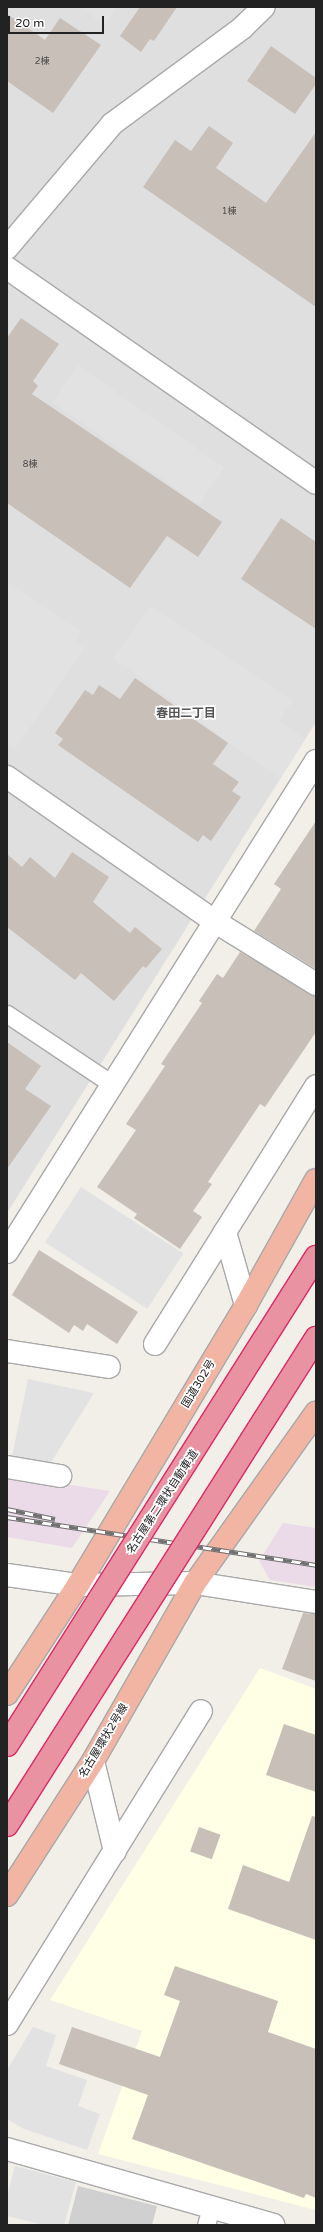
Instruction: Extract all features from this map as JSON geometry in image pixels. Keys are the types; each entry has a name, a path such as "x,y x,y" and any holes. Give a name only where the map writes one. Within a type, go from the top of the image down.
{"highway":[{"name":"国道302号","path":"78,1585 246,1305 316,1180"},
{"name":"名古屋第二環状自動車道","path":"7,1745 316,1257"},
{"path":"7,1825 316,1338"},
{"path":"195,1582 316,1413"},
{"name":"名古屋環状2号線","path":"7,1895 93,1761 195,1582"},
{"path":"7,1694 78,1585"}],"street":[{"path":"7,248 112,124 242,28 264,7"},
{"path":"7,268 316,482"},
{"path":"7,1252 316,761"},
{"path":"7,777 214,921 316,984"},
{"path":"155,1344 316,1086"},
{"path":"225,1232 246,1305"},
{"path":"7,1351 109,1367"},
{"path":"7,1468 60,1476"},
{"path":"7,1575 78,1585 195,1582 316,1602"},
{"path":"7,2024 201,1711"},
{"path":"93,1761 115,1851"},
{"path":"7,2149 209,2216 273,2225"}],"lane":[{"path":"7,1014 112,1084"}],"shaded area":[{"path":"7,7 316,7 316,722 7,1213"},
{"path":"80,7 116,7 105,25"},
{"path":"78,365 225,468 199,505 52,402"},
{"path":"10,583 82,632 77,641 85,647 15,749 7,744 7,587"},
{"path":"151,606 293,701 279,721 305,739 280,779 113,658"},
{"path":"81,1187 183,1253 147,1309 45,1242"},
{"path":"28,1379 94,1393 50,1464 12,1456"},
{"path":"7,1475 110,1491 72,1548 7,1537"},
{"path":"283,1523 316,1528 316,1587 270,1580 259,1561"},
{"path":"260,1668 316,1689 316,2210 98,2154 142,2031 50,2000"},
{"path":"33,2027 56,2035 46,2066 87,2080 78,2106 100,2114 87,2150 24,2129 7,2119 7,2070"},
{"path":"15,2166 76,2182 64,2225 44,2225 7,2216 7,2196"},
{"path":"78,2186 157,2206 152,2225 68,2225"}],"building":[{"path":"140,7 177,7 154,41 150,39 141,52 120,36"},
{"path":"7,14 45,40 60,18 101,45 53,113 7,81"},
{"path":"271,46 316,78 316,84 295,114 247,81"},
{"path":"209,126 233,143 216,168 266,203 316,132 316,307 143,187 175,140 191,151"},
{"path":"21,318 59,344 33,381 38,386 32,394 222,522 198,557 167,536 130,588 7,503 7,338"},
{"path":"281,518 316,542 316,629 241,579"},
{"path":"135,678 228,743 213,764 239,782 232,791 241,797 211,841 203,835 198,842 58,745 63,739 55,733 85,690 93,695 99,685 120,699"},
{"path":"316,821 316,969 254,931 281,889 274,884"},
{"path":"72,852 109,877 93,902 130,933 135,927 162,949 146,968 143,966 114,1001 81,973 75,980 7,927 7,854 22,867 30,857 55,878"},
{"path":"240,952 316,996 316,1032 265,1107 260,1104 208,1182 212,1184 193,1211 202,1217 180,1249 134,1218 137,1214 97,1187 136,1130 126,1124 165,1066 161,1064 202,1003 199,1001 217,974 223,978"},
{"path":"7,1042 41,1066 25,1089 51,1106 7,1169"},
{"path":"39,1250 138,1312 117,1344 87,1324 83,1331 74,1325 69,1333 12,1295"},
{"path":"303,1613 316,1614 316,1681 282,1669"},
{"path":"284,1724 316,1735 316,1792 266,1775"},
{"path":"312,1816 316,1817 316,1940 228,1909 243,1865 289,1882"},
{"path":"199,1827 221,1835 212,1859 190,1851"},
{"path":"175,1966 278,2001 268,2032 316,2049 316,2198 306,2194 304,2198 132,2139 148,2095 59,2064 72,2027 160,2057 180,2001 164,1995"}],"railway":[{"path":"7,1509 55,1519"},
{"path":"7,1517 316,1565"}],"district":[{"name":"春田二丁目","path":"186,714"}]}
